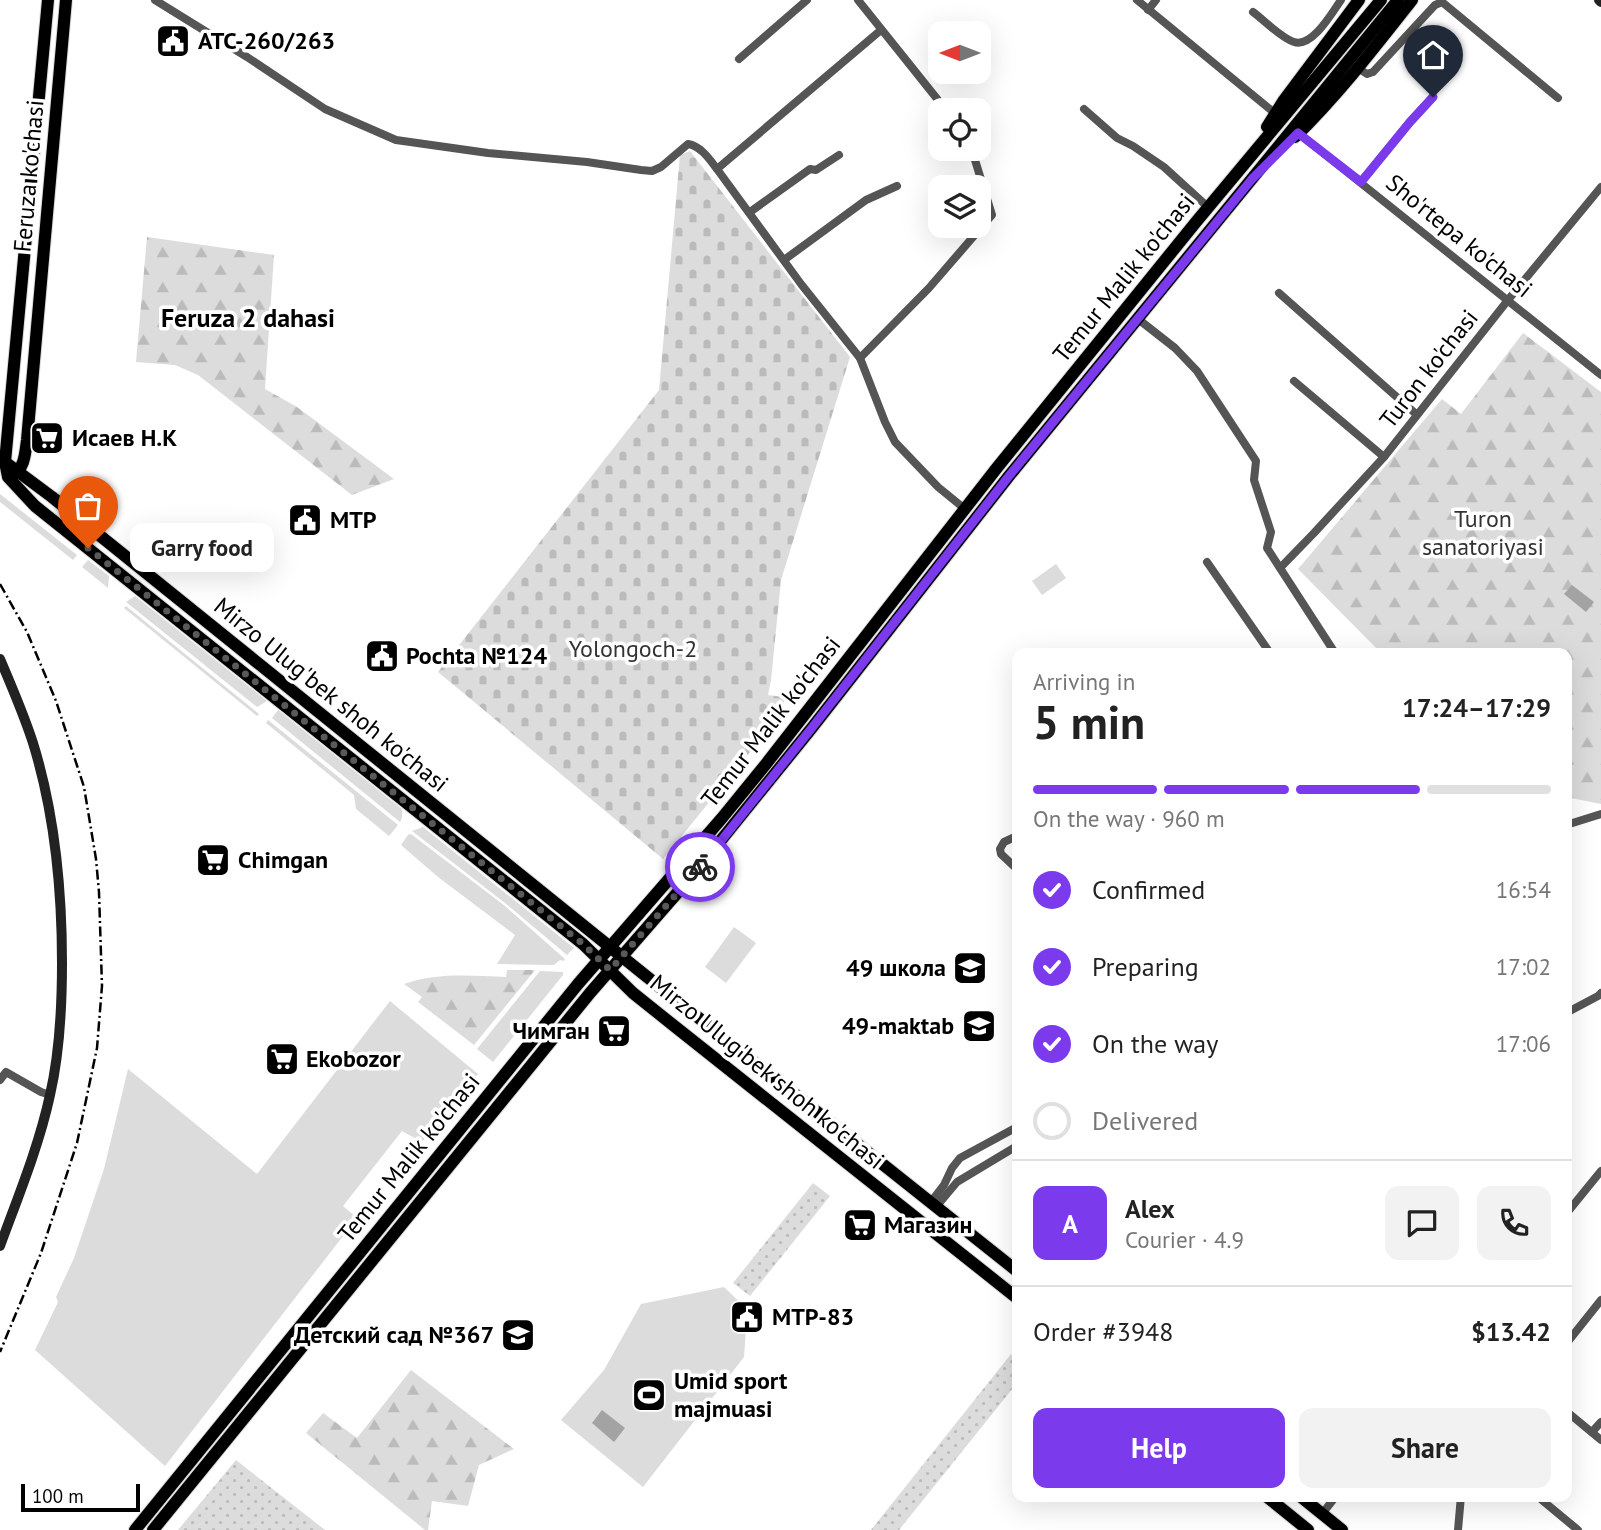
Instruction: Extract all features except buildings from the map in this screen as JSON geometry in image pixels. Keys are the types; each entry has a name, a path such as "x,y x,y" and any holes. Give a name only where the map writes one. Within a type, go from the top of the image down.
{"main road":[{"name":"Feruza ko'chasi","path":"48,0 5,463 20,477 27,440 66,0"},
{"path":"1279,116 1324,46 1360,0"},
{"name":"Temur Malik ko'chasi","path":"135,1530 599,959 757,775 965,509 1241,169 1279,116 1381,0"},
{"name":"Temur Malik ko'chasi","path":"153,1530 610,970 698,869 1009,476 1252,179 1295,131 1398,0"},
{"path":"1295,131 1358,68 1412,0"},
{"path":"26,239 34,246 40,246 44,242"},
{"name":"Mirzo Ulug'bek shoh ko'chasi","path":"20,477 46,492 1012,1268"},
{"name":"Mirzo Ulug'bek shoh ko'chasi","path":"20,477 35,506 583,944 633,993 1012,1294"},
{"path":"0,659 34,746 49,814 61,915 62,984 60,1035 38,1139 0,1246"},
{"path":"0,666 31,748 46,814 58,916 58,1007 48,1095 0,1236"},
{"path":"482,863 492,851"},
{"path":"772,1103 786,1087"},
{"path":"838,1156 852,1140"},
{"path":"1005,1288 1012,1279"},
{"path":"296,1331 307,1342"},
{"path":"250,1389 261,1398"},
{"path":"1273,1502 1308,1530"},
{"path":"1307,1502 1342,1530"}],"street":[{"path":"155,0 325,109 396,139 488,153 582,161 652,171 691,144 704,153 718,169 783,260 860,359 895,442 938,487 965,509"},
{"path":"739,59 807,0"},
{"path":"858,0 936,98"},
{"path":"1137,0 1279,116"},
{"path":"1148,10 1156,0"},
{"path":"1254,12 1292,42 1304,43 1313,37 1341,0"},
{"path":"1358,68 1367,74 1373,72 1435,5 1442,2 1558,98"},
{"path":"718,169 881,30"},
{"path":"1313,37 1324,46"},
{"path":"1361,182 1433,97"},
{"path":"1083,108 1117,138 1164,167 1209,208"},
{"name":"Sho'rtepa ko'chasi","path":"1295,131 1601,375"},
{"path":"750,212 810,169 816,170 839,155"},
{"path":"860,359 929,288 992,215 975,161"},
{"path":"783,260 866,200 897,186"},
{"name":"Turon ko'chasi","path":"1280,568 1384,457 1508,300 1600,191"},
{"path":"1279,293 1416,414"},
{"path":"1138,319 1175,348 1197,371 1256,461 1254,480 1271,532 1268,548 1332,648"},
{"path":"1294,381 1384,457"},
{"path":"1207,562 1267,648"},
{"path":"1572,823 1600,815"},
{"path":"1012,838 1004,842 1000,849 1001,854 1012,864"},
{"path":"1572,1010 1601,993"},
{"path":"0,1080 3,1070 48,1095"},
{"path":"933,1204 960,1158 1012,1130"},
{"path":"933,1204 957,1182 1012,1149"},
{"path":"1572,1207 1601,1171"},
{"path":"1572,1336 1601,1300"},
{"path":"1572,1416 1601,1440"},
{"path":"1592,1433 1601,1422"},
{"path":"1322,1514 1331,1502"},
{"path":"1458,1530 1460,1502"},
{"path":"1544,1502 1578,1530"}],"green space":[{"name":"Yolongoch-2","path":"690,151 850,357 781,580 768,695 784,697 784,710 663,859 438,672 659,390 680,155"},
{"path":"147,237 274,255 265,389 297,407 394,479 352,495 198,375 175,365 136,362"},
{"name":"Turon sanatoriyasi","path":"1523,333 1601,392 1601,804 1572,798 1572,648 1376,648 1298,569 1442,399 1461,414"},
{"path":"0,494 77,555 73,560 0,502"},
{"path":"88,560 109,576 108,588 82,567"},
{"path":"1056,564 1066,578 1042,595 1032,581"},
{"path":"135,596 267,701 257,707 126,602"},
{"path":"126,606 259,714 257,716 124,608"},
{"path":"278,710 402,809 400,822 272,718"},
{"path":"268,720 398,825 389,836 356,809 354,795 266,723"},
{"path":"423,827 574,948 567,955 412,831"},
{"path":"411,834 505,906 565,959 564,961 560,960 554,965 497,964 515,935 438,877 401,845"},
{"path":"734,927 756,943 726,983 705,967"},
{"path":"507,970 535,970 474,1045 418,1002 422,997 404,984 442,976 506,977"},
{"path":"540,971 563,972 563,975 493,1062 477,1049"},
{"path":"390,1001 478,1074 422,1142 402,1131 343,1206 357,1218 165,1466 35,1350 58,1302 56,1297 74,1258 104,1169 128,1069 257,1174"},
{"path":"813,1183 830,1196 750,1296 733,1283"},
{"name":"Umid sport majmuasi","path":"724,1287 754,1316 746,1329 744,1357 643,1487 561,1420 604,1370 641,1304"},
{"path":"1012,1355 1012,1389 899,1530 871,1530"},
{"path":"411,1370 514,1449 479,1465 468,1506 432,1501 428,1530 306,1433 323,1413 357,1438"},
{"path":"236,1460 325,1530 178,1530"}],"shaded area":[{"path":"1572,585 1594,602 1586,612 1564,594"},
{"path":"602,1410 625,1428 614,1442 592,1423"}],"railway":[{"path":"0,584 27,632 56,701 84,787 99,892 102,986 97,1048 77,1143 41,1253 0,1352"}],"way so far":[{"path":"88,548 583,944 610,970 700,867"}],"place":[{"name":"АТС-260/263","path":"173,41"},
{"name":"Исаев Н.К","path":"47,438"},
{"name":"MTP","path":"305,520"},
{"name":"Garry food","path":"88,548"},
{"name":"Pochta №124","path":"382,656"},
{"name":"Chimgan","path":"213,860"},
{"name":"49 школа","path":"970,968"},
{"name":"49-maktab","path":"979,1026"},
{"name":"Чимган","path":"614,1031"},
{"name":"Ekobozor","path":"282,1059"},
{"name":"Магазин","path":"860,1225"},
{"name":"MTP-83","path":"747,1317"},
{"name":"Детский сад №367","path":"518,1335"},
{"name":"Umid sport majmuasi","path":"649,1395"}],"district":[{"name":"Feruza 2 dahasi","path":"248,318"}],"route":[{"path":"700,867 1009,476 1252,179 1298,133 1361,182 1433,97"}]}
